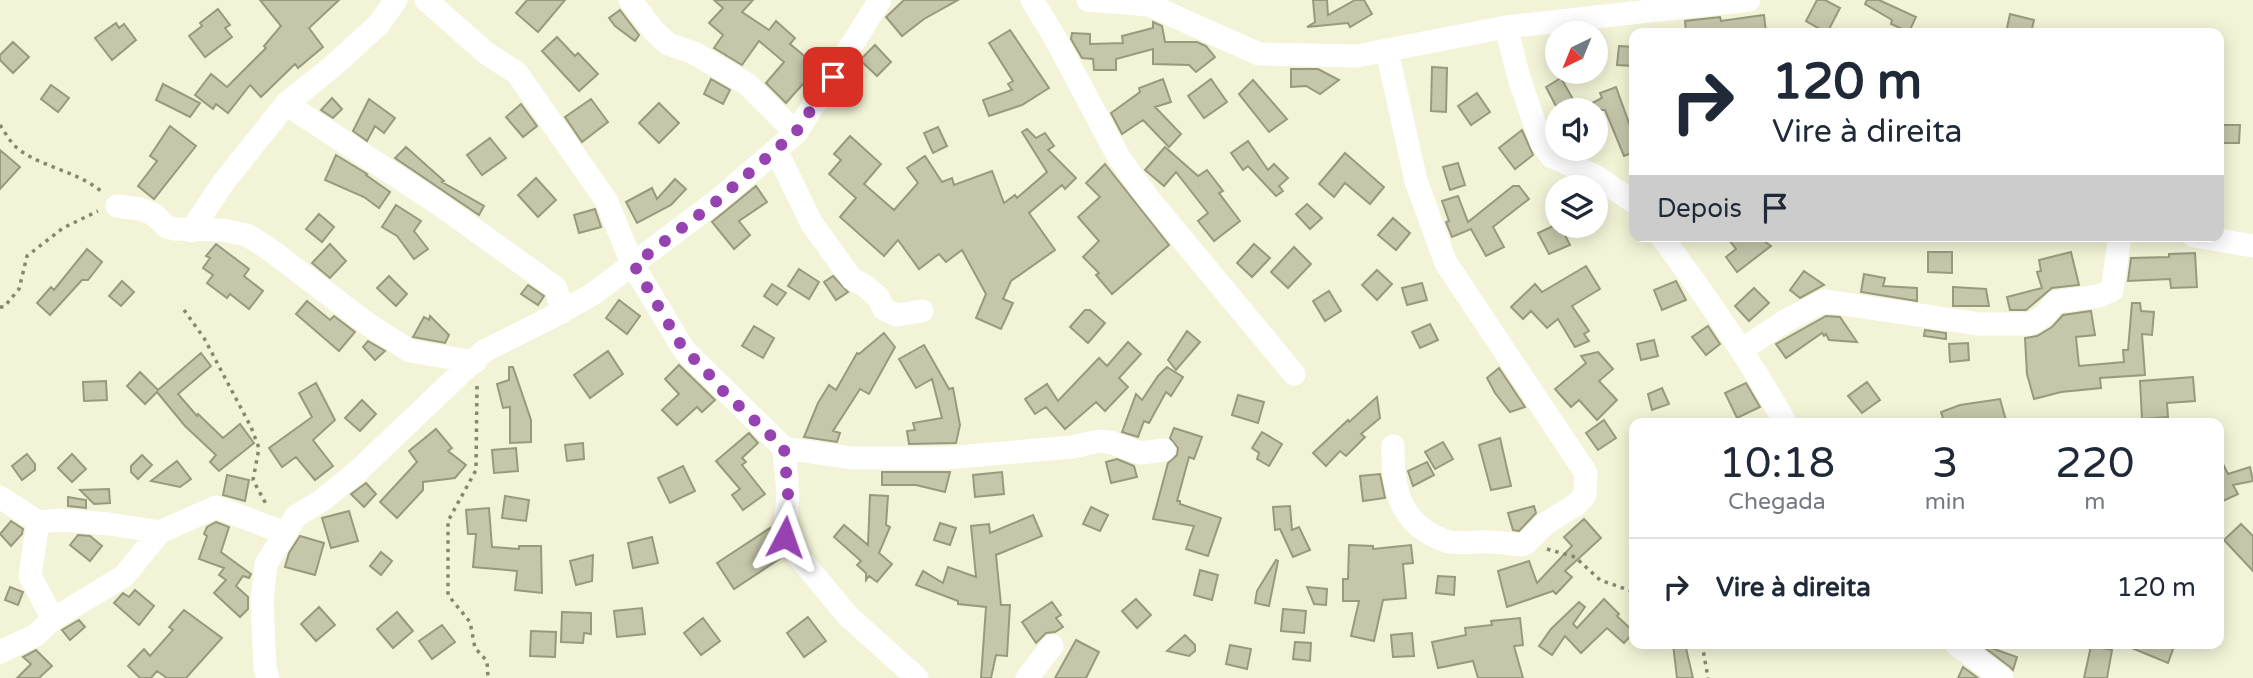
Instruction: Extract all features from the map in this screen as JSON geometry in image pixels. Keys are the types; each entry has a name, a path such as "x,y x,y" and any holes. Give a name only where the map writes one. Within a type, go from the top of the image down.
{"street":[{"path":"191,231 223,183 286,104 333,66 377,25 396,0"},
{"path":"426,0 486,53 517,73 606,200 634,265 684,350 784,448 850,458 945,458 1072,447 1099,441 1141,453 1164,450"},
{"path":"630,0 668,44 694,53 747,84 796,132"},
{"path":"268,678 265,668 262,600 266,564 296,516 321,501 358,471 491,346 593,294 718,200 776,150 796,132 880,0"},
{"path":"1032,0 1118,156 1148,198 1294,374"},
{"path":"1088,0 1149,5 1259,54 1357,56 1506,27 1749,0"},
{"path":"1506,27 1523,91 1541,142 1550,156 1595,176 1629,199"},
{"path":"1387,51 1416,181 1446,263 1586,473 1585,495 1577,504 1545,524 1521,545 1489,541 1447,541 1426,530 1404,512 1393,469 1393,446"},
{"path":"286,104 436,202 556,288 562,312"},
{"path":"776,150 812,224 852,279 864,285 878,297 884,309 896,315 922,311"},
{"path":"117,206 153,214 167,227 191,231 223,230 247,235 369,325 410,351 475,362"},
{"path":"2224,241 2253,246"},
{"path":"1666,242 1741,350 1782,418"},
{"path":"1741,350 1787,320 1824,301 1979,324 2030,324 2045,315 2055,302 2099,296 2112,290 2119,242"},
{"path":"784,448 788,494 785,537 788,544 848,616 917,678"},
{"path":"0,497 38,522 62,520 160,532"},
{"path":"0,652 36,635 53,618 124,576 160,532 216,507 285,533"},
{"path":"38,522 30,576 53,618"},
{"path":"1027,678 1052,646"},
{"path":"1963,649 2002,678"}],"path":[{"path":"0,125 14,145 47,164 93,184 117,206"},
{"path":"0,307 4,307 19,289 27,256 73,222 117,206"},
{"path":"184,310 204,338 251,427 259,448 253,480 267,505"},
{"path":"475,362 478,397 476,470 448,521 448,595 472,627 475,648 487,661 488,678"},
{"path":"1526,543 1575,557 1600,580 1629,590"},
{"path":"1704,649 1708,678"}],"building":[{"path":"260,0 339,0 309,28 323,47 298,68 295,64 261,97 250,85 228,113 216,104 213,109 195,95 211,74 227,87 266,48 264,46 281,26"},
{"path":"527,0 565,0 538,32 516,13"},
{"path":"714,0 753,0 742,12 769,30 776,21 795,38 790,44 818,67 786,103 766,83 784,62 759,41 742,65 714,48 723,35 709,23 723,8"},
{"path":"904,0 958,0 924,19 902,36 886,17"},
{"path":"1313,0 1327,0 1328,15 1355,0 1364,0 1372,14 1350,27 1348,23 1307,27 1315,22"},
{"path":"1817,0 1825,0 1840,8 1830,28 1818,28 1806,21"},
{"path":"1867,0 1879,0 1916,17 1911,28 1900,28 1865,4"},
{"path":"218,9 230,25 225,28 232,37 205,57 189,36"},
{"path":"620,10 639,35 635,41 609,18"},
{"path":"2010,14 2034,20 2032,28 2007,28"},
{"path":"1764,15 1765,28 1686,28 1685,21 1720,17 1721,21"},
{"path":"1153,22 1162,26 1165,42 1197,42 1206,46 1215,57 1196,72 1189,65 1153,64 1153,49 1116,59 1116,70 1094,70 1093,59 1082,58 1071,39 1072,33 1090,34 1090,44 1123,43 1122,36 1153,28"},
{"path":"116,23 119,28 124,24 136,40 112,60 95,38"},
{"path":"1010,30 1049,88 1022,105 989,116 983,100 1012,90 1008,84 1013,81 989,43"},
{"path":"557,37 575,56 578,53 598,74 579,91 542,51"},
{"path":"13,42 29,57 13,73 0,60 0,55"},
{"path":"875,45 891,62 877,76 860,60"},
{"path":"1619,46 1629,47 1629,66 1617,65"},
{"path":"1432,67 1447,68 1446,112 1431,111"},
{"path":"1291,69 1318,69 1339,80 1320,94 1306,86 1291,87"},
{"path":"711,79 730,90 723,104 704,94"},
{"path":"1163,79 1171,102 1155,107 1181,134 1169,147 1143,120 1122,134 1111,113 1140,92 1139,88"},
{"path":"1211,79 1227,102 1204,118 1188,96"},
{"path":"1253,80 1287,119 1269,132 1239,94"},
{"path":"163,84 200,103 190,117 156,100"},
{"path":"1551,84 1564,84 1572,98 1552,98 1546,87"},
{"path":"51,85 69,98 58,112 41,99"},
{"path":"1616,87 1629,123 1629,154 1624,156 1608,117 1608,98 1602,98 1600,93"},
{"path":"1477,93 1490,112 1471,125 1458,106"},
{"path":"332,98 342,109 333,118 321,110"},
{"path":"369,99 395,118 384,133 375,126 367,141 353,131"},
{"path":"591,99 608,122 582,142 565,117"},
{"path":"659,103 679,123 659,143 639,123"},
{"path":"521,104 537,126 523,137 506,117"},
{"path":"2224,125 2240,125 2239,143 2224,143"},
{"path":"170,126 196,146 154,199 138,186 157,161 150,156"},
{"path":"938,127 947,146 933,153 924,133"},
{"path":"1027,129 1036,138 1045,133 1054,146 1048,150 1076,178 1065,189 1062,185 1029,213 1055,250 1011,281 1003,299 1013,303 1001,329 976,318 986,294 962,250 946,262 939,254 919,269 898,240 884,256 840,217 856,198 829,174 841,160 834,154 850,136 881,164 864,184 894,210 918,183 907,168 925,156 942,182 952,178 954,185 992,171 1004,203 1015,195 1017,198 1047,172 1022,132"},
{"path":"1522,130 1533,155 1515,169 1499,148"},
{"path":"490,138 506,158 482,175 467,155"},
{"path":"1248,141 1268,170 1274,164 1288,178 1279,186 1283,191 1276,196 1248,166 1243,170 1231,153"},
{"path":"406,147 444,181 442,182 484,206 479,215 395,158"},
{"path":"1165,147 1198,176 1207,170 1223,191 1219,193 1240,221 1214,241 1198,221 1208,213 1176,172 1164,186 1145,170"},
{"path":"0,150 20,167 0,189"},
{"path":"1345,153 1384,187 1370,204 1345,183 1334,197 1319,184"},
{"path":"336,155 390,192 379,208 364,197 325,180"},
{"path":"1458,163 1465,185 1450,190 1443,167"},
{"path":"1105,164 1169,245 1112,294 1096,275 1099,273 1083,257 1099,241 1078,217 1100,197 1086,183"},
{"path":"536,178 556,200 538,217 518,195"},
{"path":"675,179 686,189 671,205 637,223 626,202 652,188 657,199"},
{"path":"756,186 767,202 739,221 750,235 734,249 712,222"},
{"path":"1513,186 1519,186 1529,199 1493,227 1504,247 1486,256 1471,229 1452,237 1442,201 1458,196 1468,222"},
{"path":"1307,204 1322,218 1310,229 1296,214"},
{"path":"396,205 421,221 414,231 428,249 414,259 397,236 382,227"},
{"path":"595,209 601,227 579,233 574,215"},
{"path":"319,214 334,227 322,242 306,229"},
{"path":"1393,218 1410,233 1396,250 1378,235"},
{"path":"1545,230 1545,238 1566,238 1570,245 1549,254 1538,233"},
{"path":"1731,242 1765,242 1771,246 1737,272 1726,257 1736,249"},
{"path":"216,244 249,269 244,276 263,291 249,309 230,294 227,298 207,283 213,275 203,268 210,258 206,256"},
{"path":"330,244 346,261 330,278 312,263"},
{"path":"1254,244 1270,258 1252,277 1237,263"},
{"path":"1294,247 1311,264 1288,288 1271,272"},
{"path":"87,249 102,262 88,280 82,280 50,315 37,303 51,287 54,290"},
{"path":"1928,252 1952,252 1952,273 1928,272"},
{"path":"2071,252 2079,285 2052,288 2026,310 2010,310 2007,297 2042,288 2037,272 2041,271 2039,260"},
{"path":"2195,253 2197,287 2171,288 2170,279 2128,281 2131,258"},
{"path":"1586,266 1600,289 1572,306 1589,331 1584,334 1589,341 1575,347 1558,319 1547,328 1531,311 1523,319 1511,307 1535,284 1542,292"},
{"path":"799,269 819,282 809,299 788,286"},
{"path":"1377,270 1392,284 1377,300 1362,285"},
{"path":"1804,271 1824,285 1800,298 1790,290"},
{"path":"1864,274 1885,278 1883,286 1917,288 1917,301 1861,292"},
{"path":"389,276 407,294 396,306 377,288"},
{"path":"833,276 848,292 836,300 824,282"},
{"path":"122,281 134,292 121,306 109,296"},
{"path":"1676,281 1686,300 1662,310 1654,290"},
{"path":"1422,283 1427,300 1407,305 1402,288"},
{"path":"772,284 786,293 777,305 764,296"},
{"path":"528,285 544,296 538,305 521,294"},
{"path":"1953,287 1986,289 1989,306 1953,306"},
{"path":"1754,288 1769,303 1749,321 1735,306"},
{"path":"1329,291 1341,311 1325,321 1313,301"},
{"path":"619,300 640,316 627,334 606,318"},
{"path":"307,301 330,320 334,316 355,332 339,351 296,314"},
{"path":"2132,303 2140,303 2141,311 2154,312 2152,335 2142,334 2145,375 2100,378 2101,388 2061,392 2034,399 2027,374 2025,338 2037,336 2052,327 2063,315 2091,311 2095,335 2076,337 2079,366 2124,362 2123,350 2128,350"},
{"path":"1085,310 1090,310 1105,323 1088,343 1070,327"},
{"path":"430,316 449,335 445,343 413,337 424,317 429,320"},
{"path":"1826,316 1840,317 1857,342 1829,340 1826,334 1824,336 1822,333 1786,358 1776,344"},
{"path":"1430,324 1438,340 1420,348 1412,332"},
{"path":"754,326 774,338 763,358 742,346"},
{"path":"1708,326 1720,344 1706,355 1692,337"},
{"path":"1925,330 1946,333 1946,339 1924,336"},
{"path":"1187,331 1200,342 1176,370 1168,360"},
{"path":"884,333 895,347 869,394 860,389 833,431 840,433 837,442 804,437 818,403 829,385 836,390 857,353"},
{"path":"1654,340 1658,356 1641,360 1637,344"},
{"path":"368,341 385,351 375,360 363,347"},
{"path":"1128,342 1141,354 1119,378 1128,387 1105,411 1096,402 1065,429 1046,407 1035,414 1025,399 1047,384 1058,401 1099,358 1107,366"},
{"path":"1968,343 1969,360 1950,362 1949,344"},
{"path":"924,345 949,389 953,388 960,425 956,443 909,444 907,431 915,430 913,423 942,418 932,379 916,388 899,359"},
{"path":"608,351 623,374 590,398 574,375"},
{"path":"1598,352 1613,369 1599,381 1617,400 1597,420 1579,400 1571,407 1555,389 1586,363 1581,356"},
{"path":"201,353 211,366 178,394 197,416 198,414 223,438 240,424 254,443 219,471 210,462 216,455 185,426 157,392 145,404 127,386 140,372 158,390"},
{"path":"679,365 715,400 702,412 697,407 677,425 662,410 679,394 665,379"},
{"path":"509,367 513,367 531,420 531,442 510,443 510,407 503,408 497,384 509,380"},
{"path":"1167,367 1183,377 1171,396 1166,392 1149,423 1144,421 1138,437 1122,432 1136,394 1142,400"},
{"path":"1499,368 1525,407 1510,412 1495,393 1487,378"},
{"path":"2193,377 2195,401 2167,403 2168,417 2142,418 2140,381"},
{"path":"106,381 107,400 84,401 83,382"},
{"path":"1867,382 1880,400 1862,413 1848,396"},
{"path":"316,383 335,420 313,440 333,466 315,480 296,457 282,467 269,448 312,417 299,393"},
{"path":"1746,383 1760,407 1737,418 1725,393"},
{"path":"1662,388 1669,404 1652,410 1648,394"},
{"path":"1238,395 1264,402 1258,423 1232,415"},
{"path":"1377,397 1380,418 1361,434 1365,437 1346,456 1340,451 1326,466 1313,453"},
{"path":"2000,399 2005,418 1943,418 1941,412 1960,405"},
{"path":"362,400 376,414 360,431 345,418"},
{"path":"1604,420 1616,438 1598,450 1586,433"},
{"path":"1174,428 1202,437 1194,459 1189,457 1177,501 1221,518 1208,556 1186,549 1194,526 1153,519 1168,463 1177,455 1178,448 1170,438"},
{"path":"436,429 452,448 448,451 466,465 455,478 423,482 423,490 397,518 380,502 417,462 409,451"},
{"path":"1262,432 1282,444 1269,466 1257,459 1259,453 1252,448"},
{"path":"749,433 758,443 742,458 746,462 742,465 765,494 743,510 732,495 740,489 716,461"},
{"path":"1500,438 1511,486 1491,490 1479,445"},
{"path":"1443,442 1453,459 1435,469 1425,452"},
{"path":"583,443 584,459 567,461 565,445"},
{"path":"516,448 518,471 494,473 492,450"},
{"path":"27,454 35,464 35,470 22,480 12,466"},
{"path":"72,454 86,469 72,482 58,468"},
{"path":"142,455 152,465 138,479 131,472 131,466"},
{"path":"1117,459 1134,466 1137,477 1111,483 1106,462"},
{"path":"177,461 191,479 180,487 151,481"},
{"path":"1427,462 1434,475 1413,486 1408,471"},
{"path":"683,466 695,491 670,503 658,478"},
{"path":"2224,466 2228,474 2250,467 2253,481 2233,485 2238,494 2224,501"},
{"path":"882,472 950,472 945,492 916,485 882,485"},
{"path":"1002,472 1004,494 975,497 973,475"},
{"path":"1380,474 1385,498 1363,501 1360,476"},
{"path":"227,475 249,480 245,501 223,495"},
{"path":"366,483 376,494 364,507 351,494"},
{"path":"109,489 110,503 94,504 80,490"},
{"path":"870,495 888,496 886,525 890,527 879,553 892,564 877,582 869,576 866,580 866,573 857,565 861,561 834,537 844,525 868,545"},
{"path":"505,496 529,500 526,521 502,518"},
{"path":"68,497 86,500 86,508 68,506"},
{"path":"1290,506 1292,530 1299,527 1310,550 1293,557 1280,529 1275,530 1273,507"},
{"path":"1534,506 1536,513 1519,531 1513,530 1508,513"},
{"path":"1091,507 1108,515 1100,531 1083,524"},
{"path":"489,508 492,547 519,549 519,546 541,546 542,593 515,590 517,571 473,567 476,534 468,534 466,510"},
{"path":"349,511 358,541 331,548 322,518"},
{"path":"1033,515 1042,536 996,555 1001,605 1010,605 1007,656 996,655 991,678 981,678 986,607 958,604 958,601 916,585 923,571 943,583 948,567 976,577 971,526 989,524 990,533"},
{"path":"1584,519 1601,538 1565,571 1572,577 1556,594 1553,591 1507,607 1498,571 1529,561 1537,583 1572,546 1564,537"},
{"path":"11,521 23,529 11,546 0,534"},
{"path":"216,522 229,527 221,552 251,574 249,578 243,576 236,586 248,597 248,609 240,617 214,593 226,580 219,575 224,568 199,559 207,536 204,534 207,527"},
{"path":"940,523 956,528 950,545 934,540"},
{"path":"2241,524 2253,536 2253,571 2224,540"},
{"path":"770,528 772,543 781,558 734,589 717,563"},
{"path":"78,535 90,536 102,546 90,561 70,545"},
{"path":"300,536 324,543 315,575 285,567 289,553"},
{"path":"652,537 658,563 633,568 628,543"},
{"path":"1349,545 1373,546 1373,549 1411,545 1413,563 1403,564 1406,598 1383,600 1374,641 1351,636 1359,601 1343,601 1343,579 1348,579"},
{"path":"381,552 392,561 381,575 370,566"},
{"path":"593,555 592,581 576,585 570,561"},
{"path":"1276,560 1278,561 1269,606 1255,603 1257,591"},
{"path":"1200,570 1218,575 1212,600 1194,595"},
{"path":"1438,576 1455,577 1454,595 1436,593"},
{"path":"10,587 23,592 18,605 5,600"},
{"path":"1307,587 1327,589 1326,605 1314,604"},
{"path":"135,590 154,606 139,625 114,603 123,593 129,597"},
{"path":"1136,599 1151,615 1137,628 1122,611"},
{"path":"1604,599 1629,627 1629,638 1624,643 1607,628 1581,653 1565,636 1552,655 1539,646 1551,629 1579,602 1585,607 1573,624 1577,628"},
{"path":"1052,602 1061,615 1056,618 1063,627 1046,633 1036,643 1022,622"},
{"path":"319,607 335,625 316,641 301,624"},
{"path":"642,608 645,634 617,637 614,611"},
{"path":"1283,609 1306,611 1304,633 1281,631"},
{"path":"184,610 222,638 186,678 167,678 157,671 151,678 140,678 128,666 144,649 150,656 173,630 169,627"},
{"path":"397,612 413,631 393,648 377,629"},
{"path":"562,612 591,613 591,634 584,633 583,643 561,642"},
{"path":"808,617 826,641 804,657 787,633"},
{"path":"703,618 720,641 701,655 684,633"},
{"path":"1520,618 1523,645 1514,646 1523,678 1478,678 1473,661 1438,668 1432,642 1466,635 1465,628 1492,625 1491,621"},
{"path":"79,620 85,627 70,640 62,630"},
{"path":"442,625 455,642 432,659 419,641"},
{"path":"531,631 556,632 555,657 530,656"},
{"path":"1412,633 1414,656 1393,657 1391,635"},
{"path":"1185,635 1195,645 1195,651 1189,656 1167,651"},
{"path":"1076,640 1099,652 1086,678 1055,678"},
{"path":"1295,642 1311,643 1310,661 1293,659"},
{"path":"1230,645 1251,649 1247,669 1226,664"},
{"path":"1674,649 1686,649 1693,678 1677,678"},
{"path":"1987,649 2017,657 2013,670"},
{"path":"2090,649 2112,650 2107,678 2084,678"},
{"path":"2134,649 2173,649 2168,663"},
{"path":"36,650 52,666 39,678 17,678 31,664 23,657"},
{"path":"1963,667 1978,678 1958,678"}],"route":[{"path":"785,537 788,494 784,448 684,350 634,265 718,200 796,132 833,77"}]}
